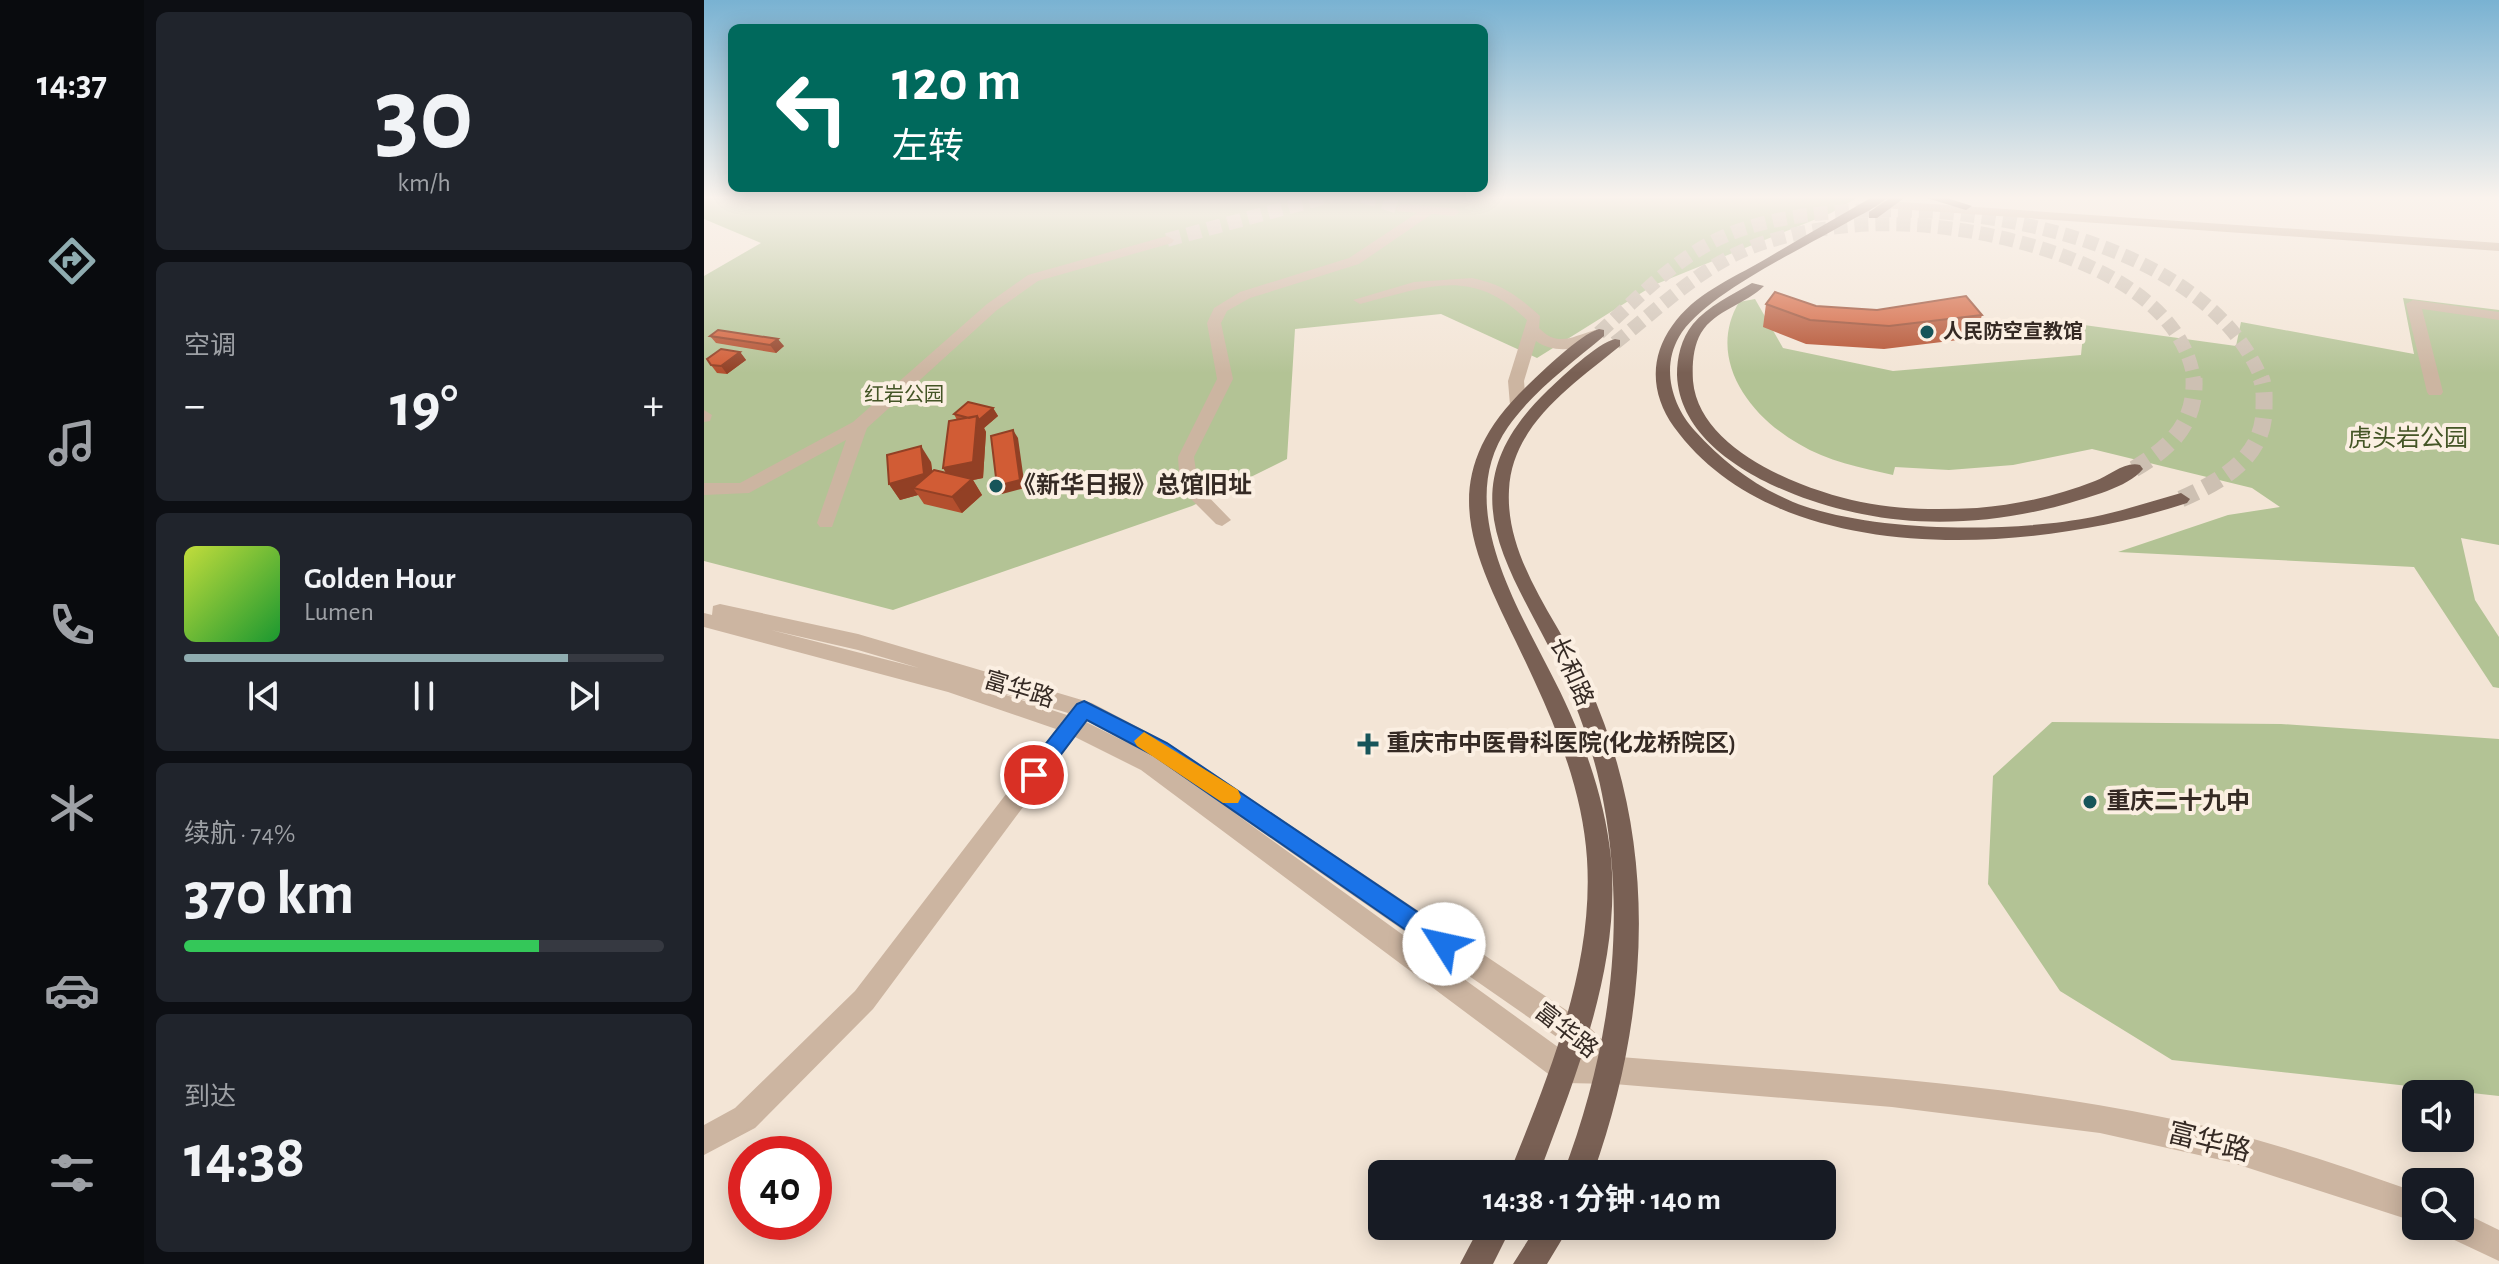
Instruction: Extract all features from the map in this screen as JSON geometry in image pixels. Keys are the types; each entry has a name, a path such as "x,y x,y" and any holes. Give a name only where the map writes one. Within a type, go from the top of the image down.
{"main road":[{"path":"1787,255 1701,302 1677,325 1666,345 1661,368 1664,391 1674,414 1720,466 1750,487 1798,511 1896,529 2060,529 2105,521 2181,499"},
{"path":"1802,255 1718,309 1694,331 1687,348 1686,394 1691,410 1711,435 1736,455 1809,493 1885,512 1938,515 2031,506 2087,492 2134,469"},
{"name":"长和路","path":"1529,1160 1565,1069 1600,916 1594,817 1580,765 1486,557 1476,522 1475,489 1488,439 1518,405 1607,338"},
{"name":"长和路","path":"1583,1160 1614,1070 1628,914 1621,819 1606,756 1579,686 1511,551 1500,490 1511,447 1529,419 1607,338"},
{"path":"1476,1264 1489,1240"},
{"path":"1529,1264 1545,1240"}],"street":[{"path":"704,489 743,489 859,426 992,307 1033,278 1114,255"},
{"path":"1222,520 1189,488 1186,457 1225,379 1214,323 1221,308 1245,295 1354,261 1363,255"},
{"path":"1360,300 1418,285 1461,282 1489,286 1507,294 1535,319 1516,381 1518,405"},
{"path":"2435,392 2413,304 2499,316"},
{"path":"1532,329 1545,344 1559,346 1607,338"},
{"path":"826,523 859,426"},
{"name":"富华路","path":"704,607 858,642 1078,717 1160,749 1574,1032 1614,1070"},
{"name":"富华路","path":"704,620 1078,717 1149,763 1565,1069 1614,1070 2039,1109 2197,1139 2314,1171 2402,1202"},
{"path":"704,1141 745,1118 864,1000 1078,717"},
{"path":"2474,1234 2499,1246"}],"green space":[{"name":"红岩公园","path":"740,255 1728,255 1654,285 1537,358 1441,314 1295,329 1287,459 1192,506 893,610 704,561 704,276"},
{"name":"虎头岩公园","path":"2403,298 2499,310 2499,545 2461,538 2475,600 2499,637 2499,688 2493,687 2414,567 2118,552 2228,515 2280,507 2252,488 2092,449 2013,465 1949,470 1895,467 1893,475 1857,467 1810,450 1764,418 1738,384 1730,364 1727,344 1730,323 1739,302 1755,299 1783,348 1893,371 2081,355 2084,325 2236,346 2241,322 2414,354"},
{"path":"2052,722 2281,724 2499,739 2499,1096 2474,1093 2474,1080 2402,1080 2402,1085 2172,1060 2060,991 1988,884 1993,776"}],"building":[{"path":"1775,292 1816,306 1877,310 1966,296 1982,315 1889,326 1810,320 1766,304"},
{"path":"718,330 778,339 770,345 710,336"},
{"path":"721,349 740,352 721,366 711,365 707,359"},
{"path":"968,402 993,408 979,420 977,416 969,418 954,414"},
{"path":"977,416 973,462 943,468 949,421"},
{"path":"1013,430 1020,480 997,486 991,436"},
{"path":"921,446 924,474 889,484 887,455"},
{"path":"934,470 972,479 952,497 913,488"}],"tunnel":[{"path":"1599,333 1649,287 1691,255"},
{"path":"1615,343 1686,285 1734,255"},
{"path":"2059,255 2123,285 2157,311 2181,342 2194,380"},
{"path":"2121,255 2175,282 2227,325 2261,379"},
{"path":"2181,499 2225,476 2238,466 2257,441 2264,409 2261,379"},
{"path":"2134,469 2170,443 2179,432 2191,409 2194,380"}],"slow traffic":[{"path":"1144,741 1230,797"}],"place":[{"name":"人民防空宣教馆","path":"1927,332"},
{"name":"《新华日报》总馆旧址","path":"996,486"},
{"name":"重庆市中医骨科医院(化龙桥院区)","path":"1368,744"},
{"name":"重庆二十九中","path":"2090,802"}],"route":[{"path":"1034,775 1084,709 1160,749 1444,944"}]}
